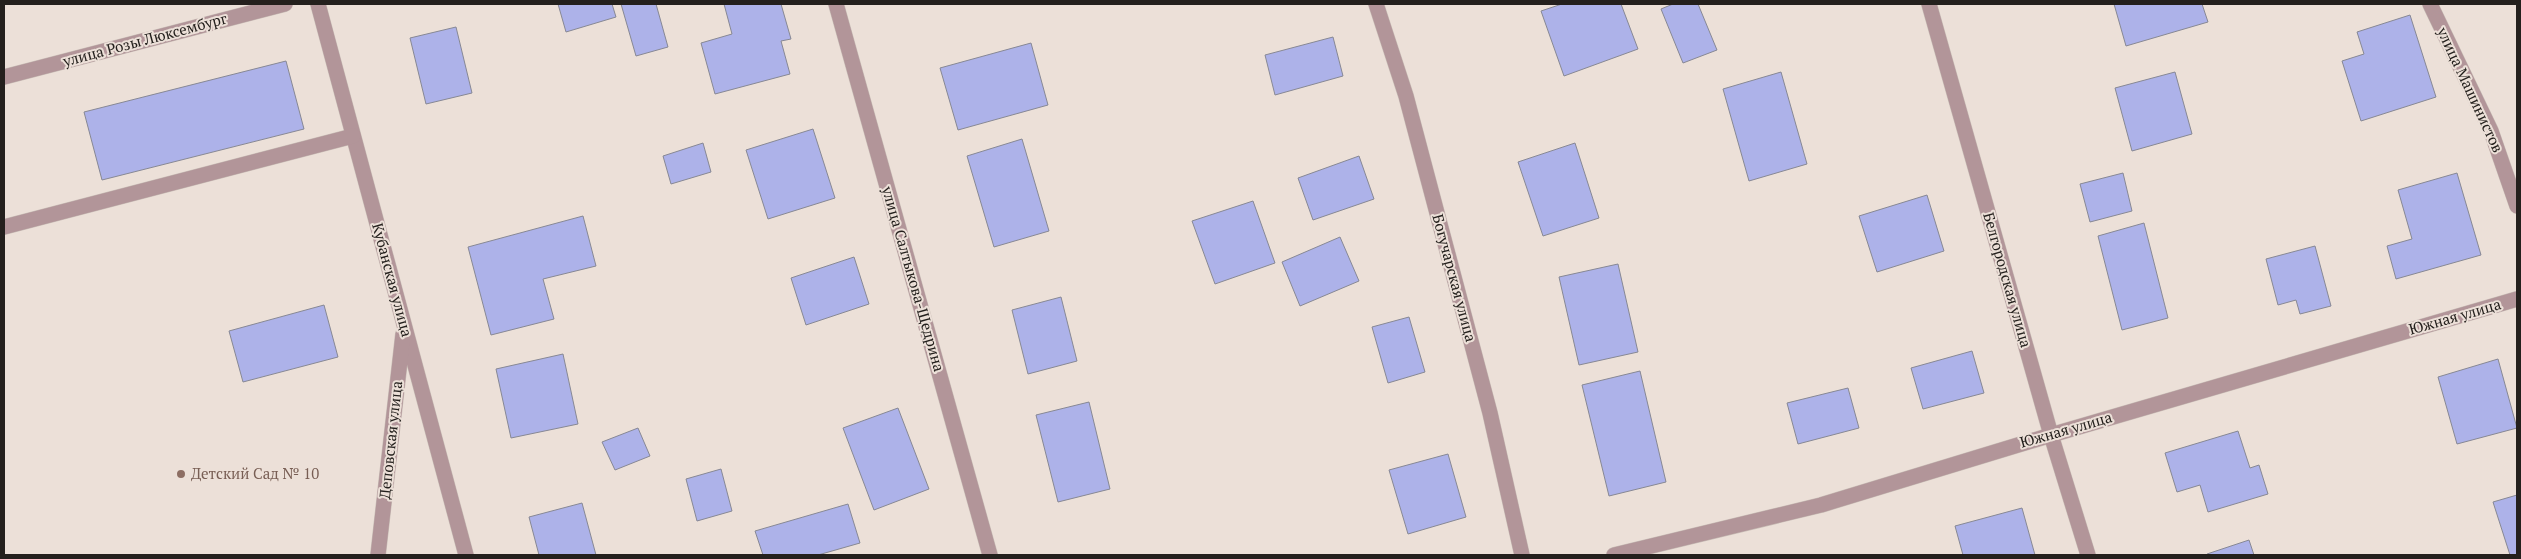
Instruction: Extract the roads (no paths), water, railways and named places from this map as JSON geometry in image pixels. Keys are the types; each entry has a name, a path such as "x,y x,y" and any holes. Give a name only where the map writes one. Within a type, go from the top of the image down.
{"street":[{"name":"улица Розы Люксембург","path":"4,77 286,4"},
{"name":"Кубанская улица","path":"318,4 466,555"},
{"name":"улица Салтыкова-Щедрина","path":"836,4 990,555"},
{"name":"Богучарская улица","path":"1376,4 1406,96 1490,413 1522,555"},
{"name":"Белгородская улица","path":"1929,4 2051,435 2088,555"},
{"name":"улица Машинистов","path":"2430,4 2491,131 2517,206"},
{"path":"4,227 353,136"},
{"name":"Южная улица","path":"1614,555 1820,505 2051,435 2517,300"},
{"name":"Деповская улица","path":"378,555 404,326"}],"place":[{"name":"Детский Сад № 10","path":"181,474"}]}
